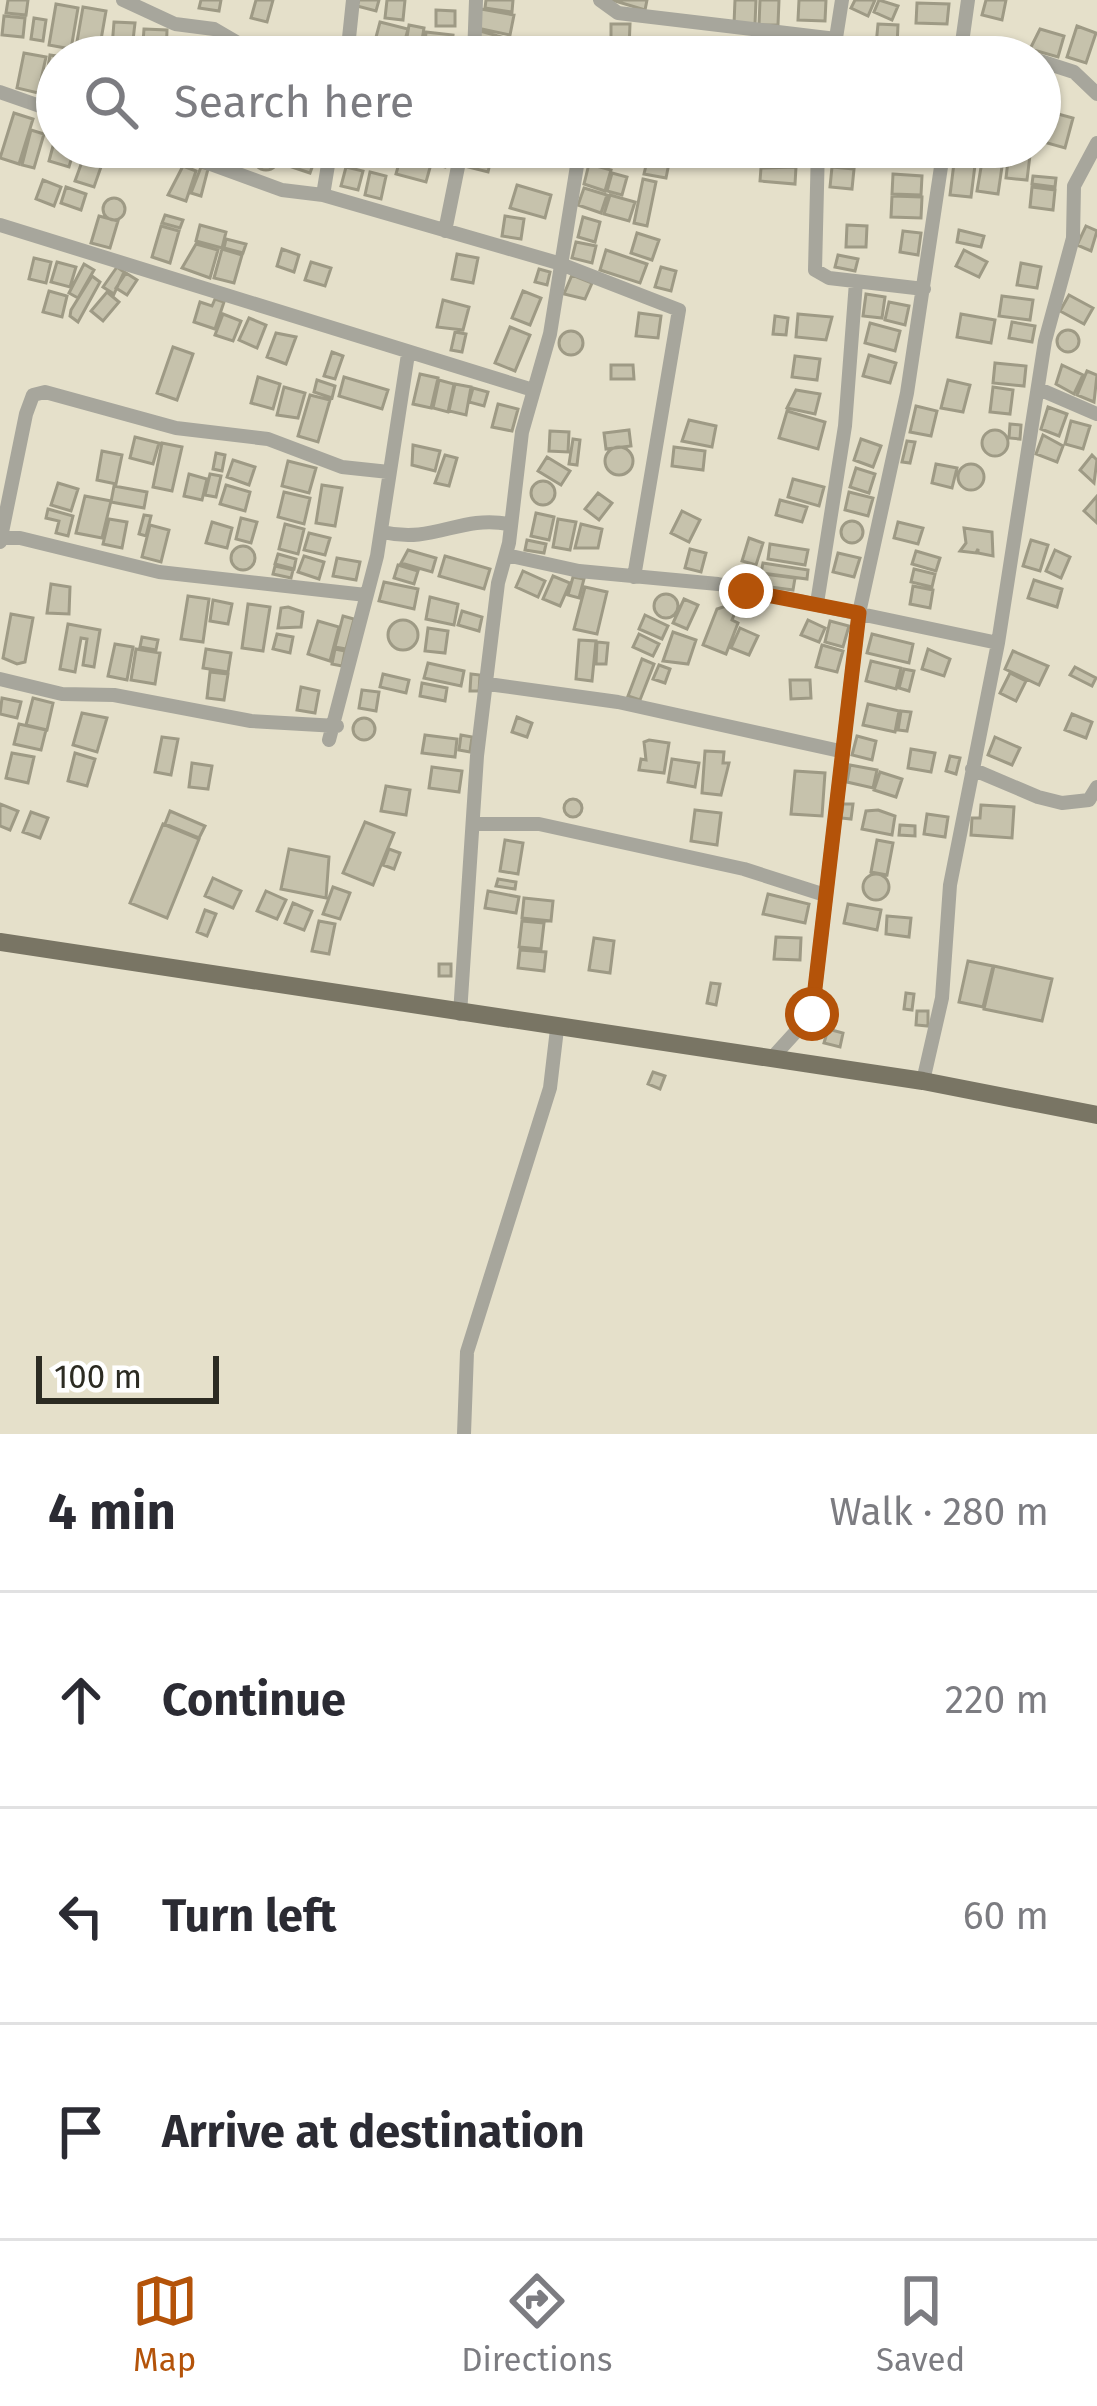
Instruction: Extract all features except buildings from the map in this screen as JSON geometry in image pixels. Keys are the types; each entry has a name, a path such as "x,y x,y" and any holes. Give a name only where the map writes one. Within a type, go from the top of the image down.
{"main road":[{"path":"0,942 772,1058 1097,1115"}],"street":[{"path":"123,0 176,24 214,29 226,36"},
{"path":"349,36 353,0"},
{"path":"475,36 476,0"},
{"path":"600,0 618,13 811,36"},
{"path":"836,36 842,0"},
{"path":"963,36 968,0"},
{"path":"1061,68 1074,72 1097,94"},
{"path":"0,92 36,105"},
{"path":"923,1082 942,998 950,885 998,643 1056,288 1073,238 1074,186 1097,143"},
{"path":"222,168 282,190 323,195 558,263 679,310 634,577"},
{"path":"323,195 328,168"},
{"path":"445,231 458,168"},
{"path":"460,1014 477,756 509,524 533,390 550,334 576,168"},
{"path":"817,168 815,270 856,282 924,289"},
{"path":"772,1058 802,1031 812,1014 859,613 924,289 941,168"},
{"path":"0,225 533,390"},
{"path":"817,603 844,426 856,282"},
{"path":"0,679 62,694 115,695 333,733 382,532 408,353"},
{"path":"1039,388 1097,414"},
{"path":"366,595 159,572 20,538 0,540 26,414 32,395 44,392 176,428 268,439 342,467 389,472"},
{"path":"382,532 434,536 478,518 509,524"},
{"path":"506,555 634,577 718,584 998,643"},
{"path":"488,684 618,702 840,751"},
{"path":"972,769 1062,803 1088,800 1097,787"},
{"path":"474,824 538,824 744,869 826,895"},
{"path":"464,1434 466,1352 550,1088 557,1029"}],"route":[{"path":"746,591 859,613 812,1014"}]}
